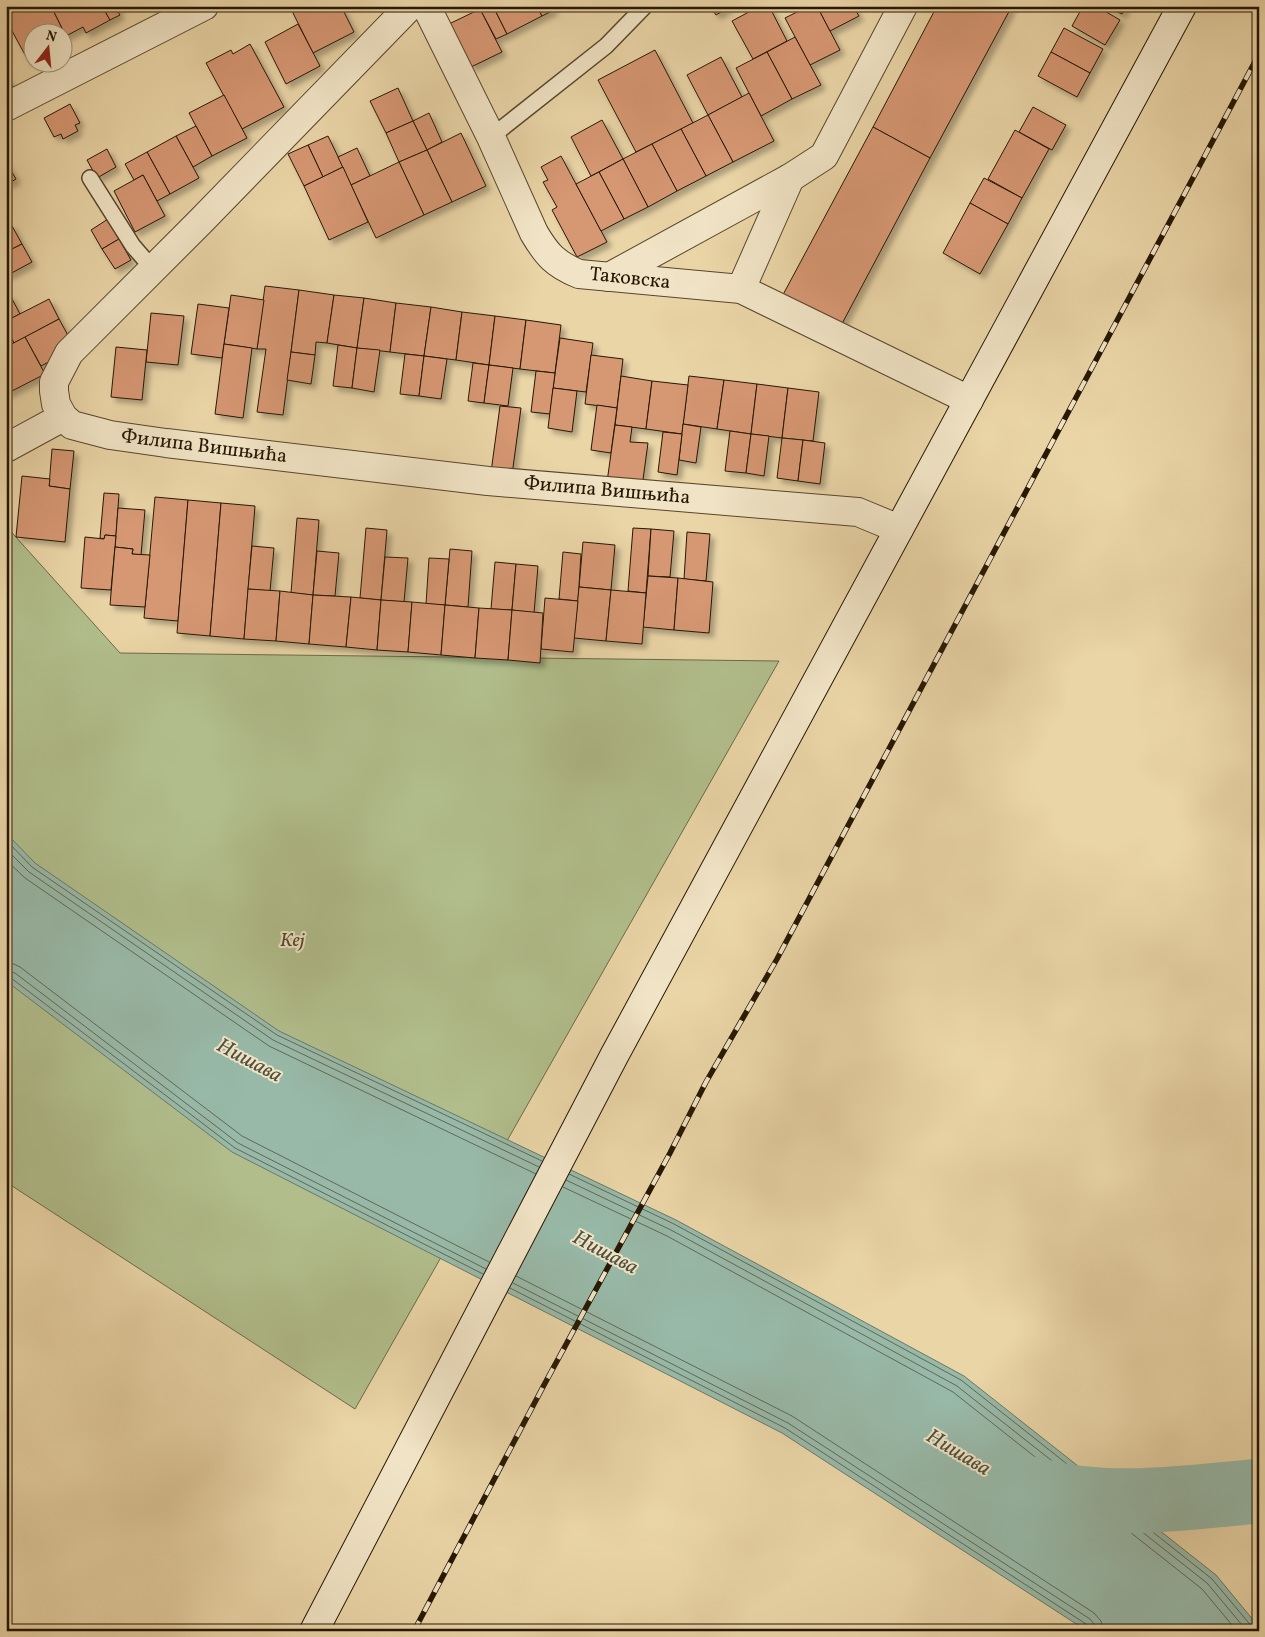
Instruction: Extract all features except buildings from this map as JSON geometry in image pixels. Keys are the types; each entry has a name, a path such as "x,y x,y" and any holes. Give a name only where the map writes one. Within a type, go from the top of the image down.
{"street":[{"path":"6,107 204,6"},
{"path":"6,448 63,417 56,404 54,382 69,353 410,6"},
{"name":"Таковска","path":"426,6 491,137 542,248 556,263 579,274 741,289 969,400"},
{"path":"609,277 790,178 824,156 903,6"},
{"path":"314,1631 614,1056 1182,6"},
{"path":"741,289 790,178"},
{"name":"Филипа Вишњића","path":"63,417 72,425 110,435 166,443 488,481 858,512 900,529"}],"lane":[{"path":"491,137 606,46 645,6"},
{"path":"90,178 133,246 153,269"}],"green space":[{"name":"Кеј","path":"6,526 120,653 779,661 355,1409 6,1182"}],"water":[{"name":"Нишава","path":"6,833 35,863 279,1031 676,1220 964,1376 1216,1575 1259,1627 1259,1631 1087,1631 782,1433 232,1152 6,981"}],"waterway":[{"path":"1032,1489 1060,1495 1116,1501 1173,1499 1259,1491"}],"railway":[{"path":"414,1631 544,1385 670,1153 706,1082 777,959 1259,54"}]}
